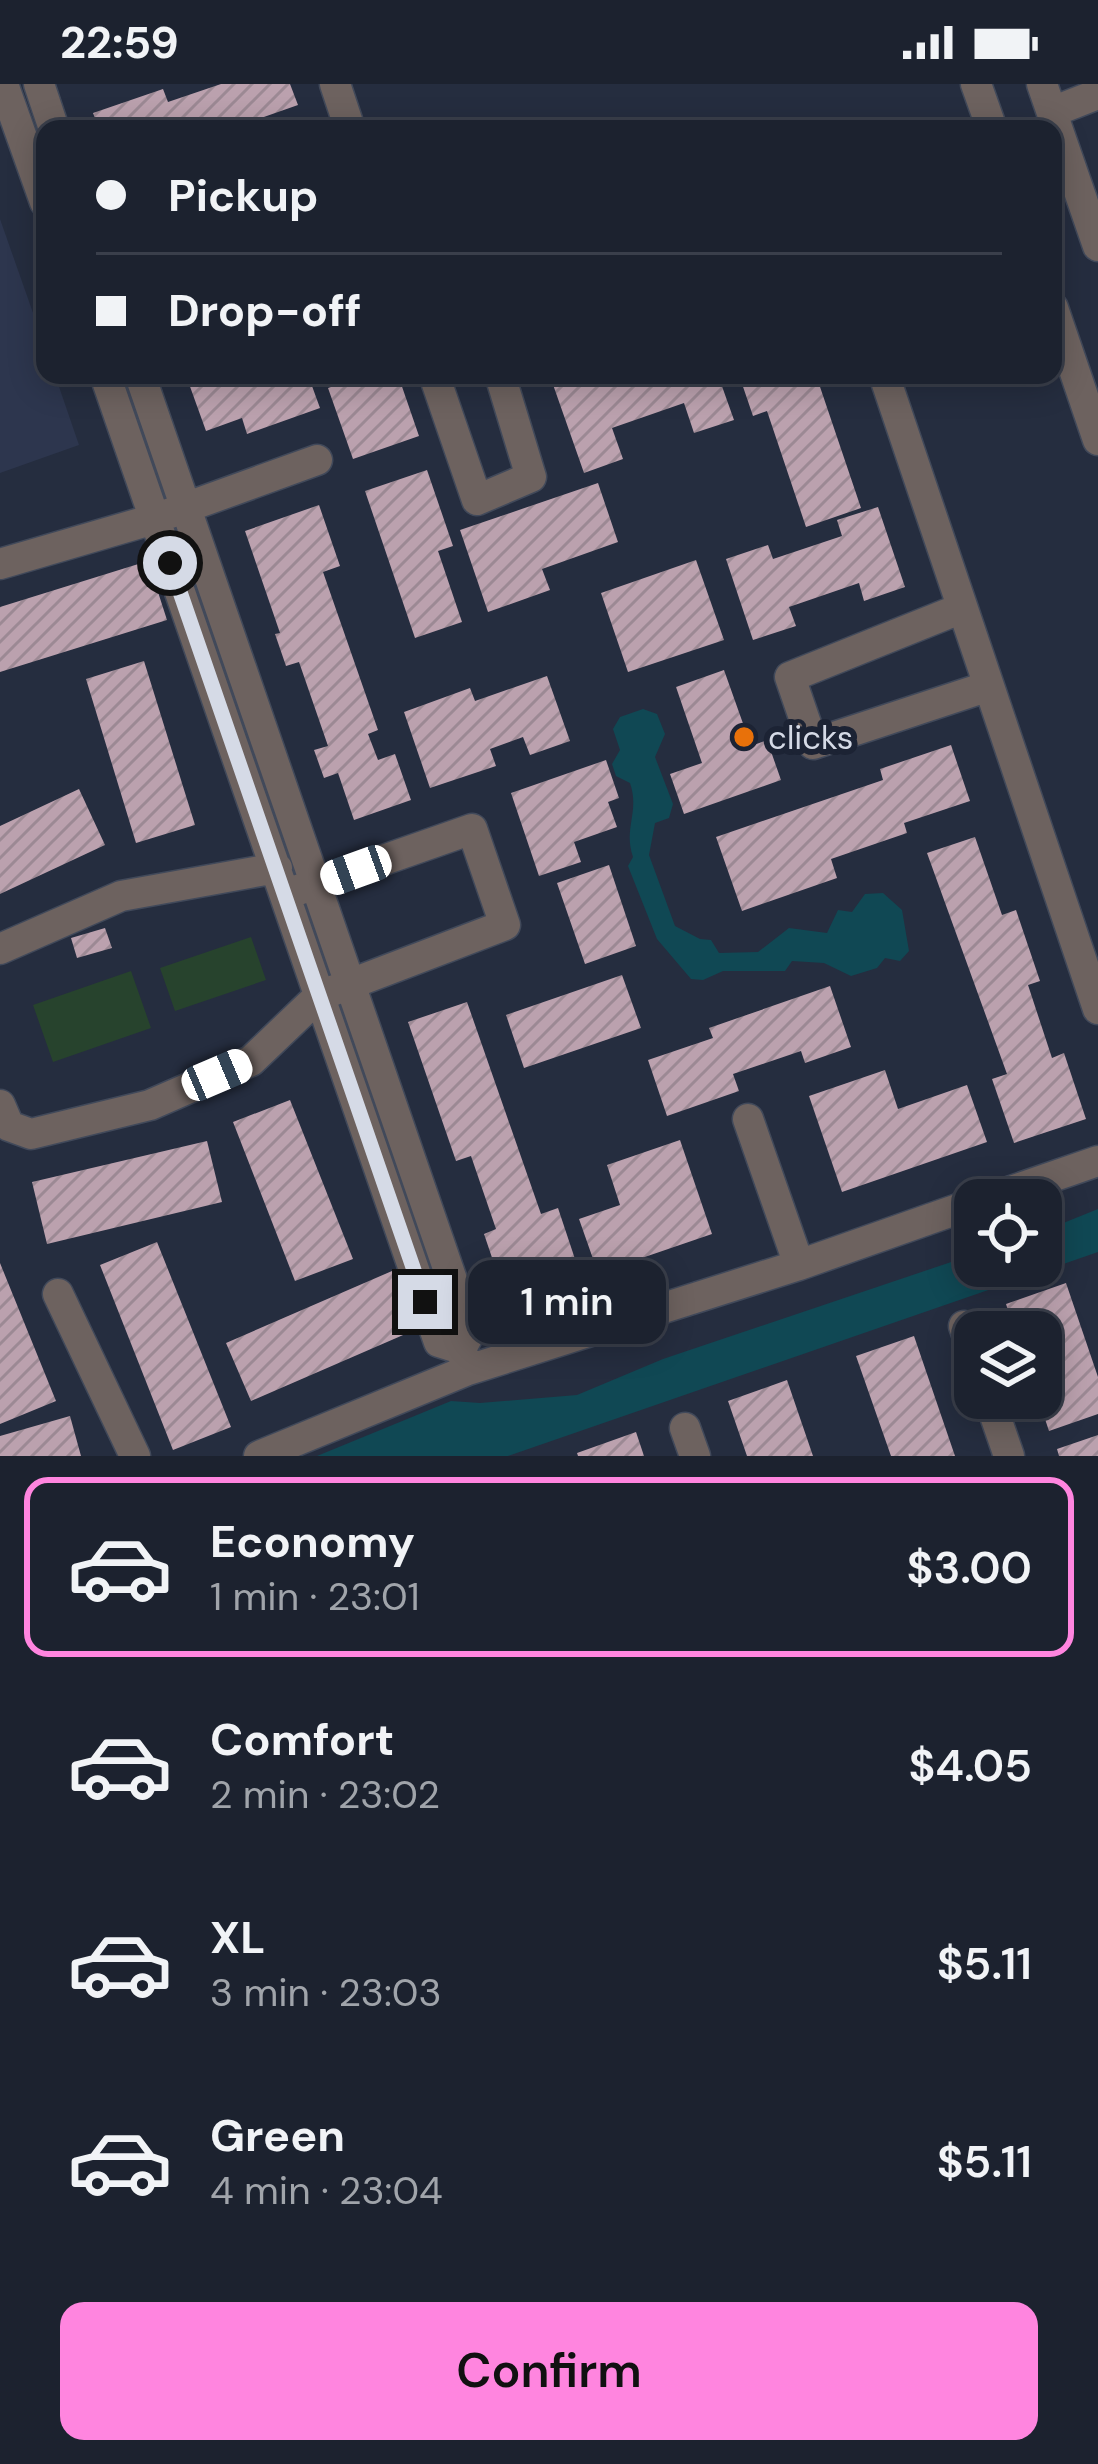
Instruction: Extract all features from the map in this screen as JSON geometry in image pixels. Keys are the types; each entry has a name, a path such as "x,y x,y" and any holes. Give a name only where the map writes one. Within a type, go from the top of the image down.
{"street":[{"path":"36,163 5,91 40,84 52,120"},
{"path":"334,84 347,120"},
{"path":"976,84 989,120"},
{"path":"1047,98 1098,94"},
{"path":"1062,142 1098,246"},
{"path":"1062,334 1098,440"},
{"path":"108,384 439,1342 465,1359"},
{"path":"143,384 470,1332 465,1359"},
{"path":"437,384 477,500 532,477 503,384"},
{"path":"887,384 1098,1009"},
{"path":"0,564 154,519 317,460"},
{"path":"962,608 790,677 813,744 989,686"},
{"path":"0,949 121,896 282,881 317,884 472,830 505,925 319,996 250,1061 150,1105 31,1134 8,1126 0,1105"},
{"path":"748,1119 799,1264"},
{"path":"1046,1179 1098,1161"},
{"path":"259,1456 465,1359 799,1264 954,1210"},
{"path":"58,1294 135,1456"},
{"path":"996,1419 1009,1456"}],"shaded area":[{"path":"0,219 36,321 36,384 58,384 79,445 0,473"},
{"path":"643,709 657,714 665,734 655,757 673,804 669,818 655,823 649,855 675,926 711,940 719,953 758,952 789,928 827,933 838,910 852,912 865,894 883,893 902,910 909,951 900,961 885,958 877,968 851,976 824,963 792,961 785,971 723,971 703,980 691,979 657,939 628,866 633,857 633,793 630,783 616,776 612,764 620,750 613,729 620,717"},
{"path":"251,937 266,980 175,1011 160,968"},
{"path":"131,971 151,1028 53,1062 33,1005"},
{"path":"1098,1209 1098,1252 1062,1264 1062,1224"},
{"path":"954,1261 954,1287 997,1287 508,1456 317,1456 451,1401 577,1395 663,1359"}],"building":[{"path":"221,84 290,84 298,105 262,120 96,120 93,113 163,89 168,102"},
{"path":"189,384 311,384 320,408 247,434 242,418 206,431"},
{"path":"401,384 419,436 353,459 328,388"},
{"path":"553,384 721,384 734,420 694,433 684,403 612,428 623,459 584,473"},
{"path":"742,384 819,384 861,508 806,527 767,411 753,416"},
{"path":"427,470 453,546 438,551 462,622 415,638 365,491"},
{"path":"598,483 618,542 542,569 550,590 488,612 460,530"},
{"path":"319,505 340,566 323,572 378,730 368,734 378,760 395,754 411,800 354,820 338,773 324,778 314,750 328,746 299,662 286,666 275,634 280,633 245,531"},
{"path":"878,507 905,587 864,601 859,583 789,607 796,626 753,640 726,559 768,545 773,559 842,536 837,520"},
{"path":"696,560 724,640 628,672 601,593"},
{"path":"148,561 167,620 0,672 0,607"},
{"path":"144,661 195,825 136,843 86,679"},
{"path":"724,670 751,746 767,740 781,780 684,814 670,774 702,763 676,687"},
{"path":"547,676 570,741 530,755 523,737 490,749 496,766 430,788 404,712 470,688 475,701"},
{"path":"951,745 970,801 904,823 907,833 831,859 837,878 742,911 716,837 883,780 880,769"},
{"path":"606,760 619,798 608,802 617,827 574,842 581,862 539,876 511,793"},
{"path":"79,789 105,845 0,894 0,826"},
{"path":"975,837 1002,915 1016,910 1040,981 1028,985 1052,1058 1064,1053 1086,1119 1014,1143 992,1079 1007,1074 927,853"},
{"path":"609,865 636,946 585,964 557,883"},
{"path":"105,928 112,948 77,958 71,938"},
{"path":"622,975 641,1028 524,1068 506,1015"},
{"path":"830,986 851,1047 805,1063 801,1051 733,1074 739,1091 667,1116 648,1060 713,1038 709,1028"},
{"path":"467,1002 541,1214 558,1208 580,1274 506,1299 484,1234 496,1229 471,1156 456,1161 408,1022"},
{"path":"885,1070 898,1109 967,1085 987,1142 842,1192 809,1096"},
{"path":"290,1100 353,1259 295,1281 233,1122"},
{"path":"680,1140 712,1234 598,1273 579,1219 620,1205 607,1165"},
{"path":"207,1141 222,1202 47,1244 32,1182"},
{"path":"157,1242 231,1427 173,1450 100,1265"},
{"path":"0,1263 56,1401 0,1424"},
{"path":"392,1271 417,1329 251,1401 226,1343"},
{"path":"1066,1283 1098,1377 1098,1414 1049,1431 1045,1419 1062,1419 1062,1311 1008,1311 1006,1304"},
{"path":"914,1336 955,1456 891,1456 856,1356"},
{"path":"787,1380 813,1456 747,1456 728,1401"},
{"path":"70,1416 81,1456 0,1456 0,1436"},
{"path":"636,1432 644,1456 578,1456 577,1453"},
{"path":"1098,1435 1098,1456 1059,1456 1057,1449"}],"place":[{"name":"clicks","path":"744,737"}],"route":[{"path":"170,563 425,1302"}]}
